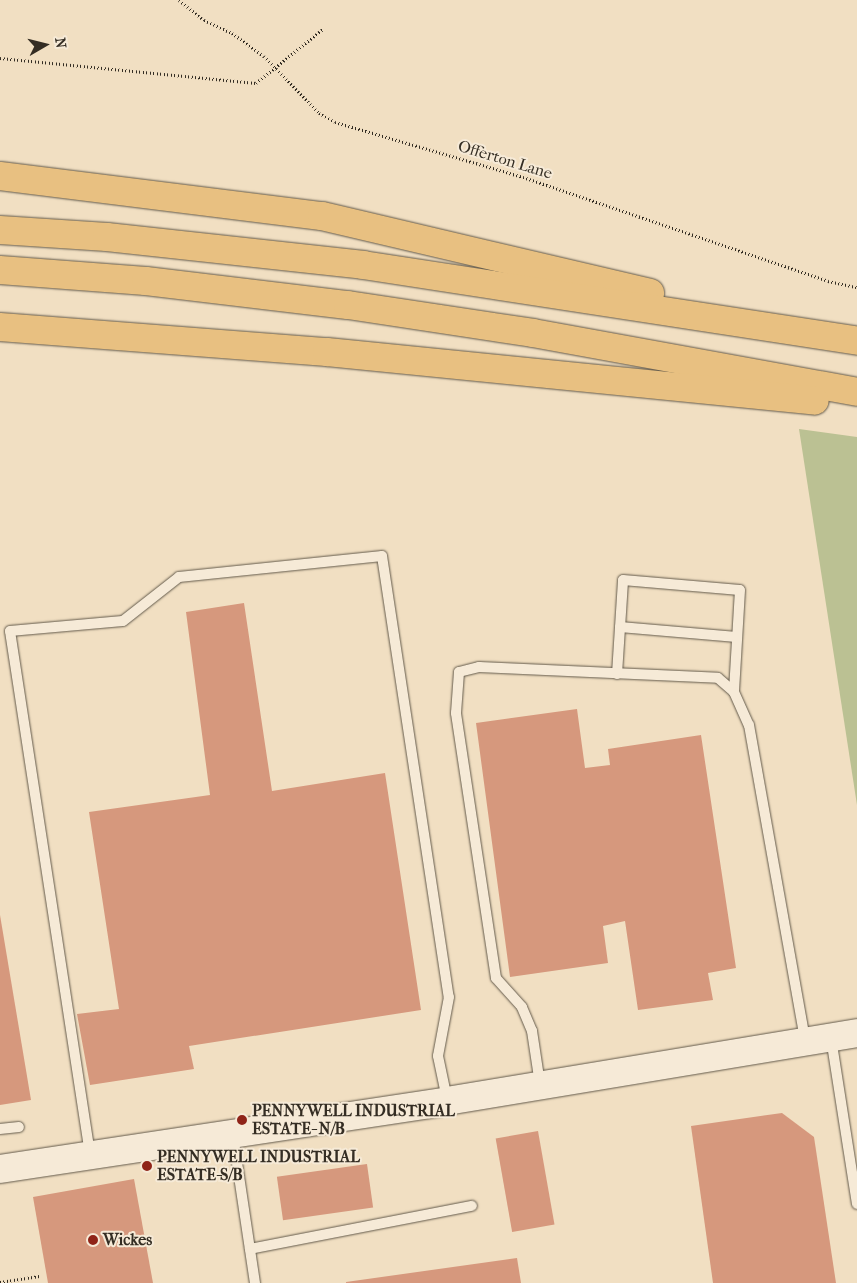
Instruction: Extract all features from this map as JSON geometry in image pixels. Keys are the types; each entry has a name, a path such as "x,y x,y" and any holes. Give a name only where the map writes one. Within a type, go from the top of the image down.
{"highway":[{"path":"0,176 322,216 850,339"},
{"path":"0,230 107,237 363,265 850,339"},
{"path":"0,270 146,282 348,305 533,332 857,392"},
{"path":"0,327 327,352 857,405"}],"street":[{"path":"0,1169 232,1132 447,1101 831,1037"}],"lane":[{"path":"90,1155 84,1099 10,631 123,621 179,577 382,556 449,998 438,1056 447,1101"},
{"path":"617,674 623,580 740,590 734,692"},
{"path":"620,627 737,637"},
{"path":"540,1084 532,1031 522,1007 496,978 456,713 459,672 479,667 718,678 734,692 749,725 831,1037 857,1204"},
{"path":"0,1128 19,1126"},
{"path":"232,1132 255,1283"},
{"path":"250,1249 472,1206"}],"path":[{"name":"Offerton Lane","path":"179,0 204,20 232,34 275,68 320,113 335,122 523,177 828,281 857,287"},
{"path":"0,58 256,83 323,29"},
{"path":"0,1282 40,1276"}],"green space":[{"path":"799,429 857,437 857,805"}],"building":[{"path":"244,603 272,791 385,773 421,1010 189,1046 194,1069 90,1085 77,1014 119,1009 89,812 210,795 186,612"},
{"path":"577,709 585,768 610,765 608,749 701,735 736,968 708,973 713,1000 638,1010 625,921 603,926 608,963 510,977 476,723"},
{"path":"0,915 31,1100 0,1105"},
{"path":"782,1113 814,1137 836,1283 713,1283 691,1126"},
{"path":"538,1131 554,1225 512,1232 496,1138"},
{"path":"367,1164 373,1208 283,1220 277,1177"},
{"name":"Wickes","path":"134,1179 153,1283 48,1283 33,1197"},
{"path":"517,1258 521,1283 346,1283 346,1282"}],"place":[{"name":"PENNYWELL INDUSTRIAL ESTATE- N/B","path":"242,1120"},
{"name":"PENNYWELL INDUSTRIAL ESTATE-S/B","path":"147,1166"},
{"name":"Wickes","path":"93,1240"}]}
